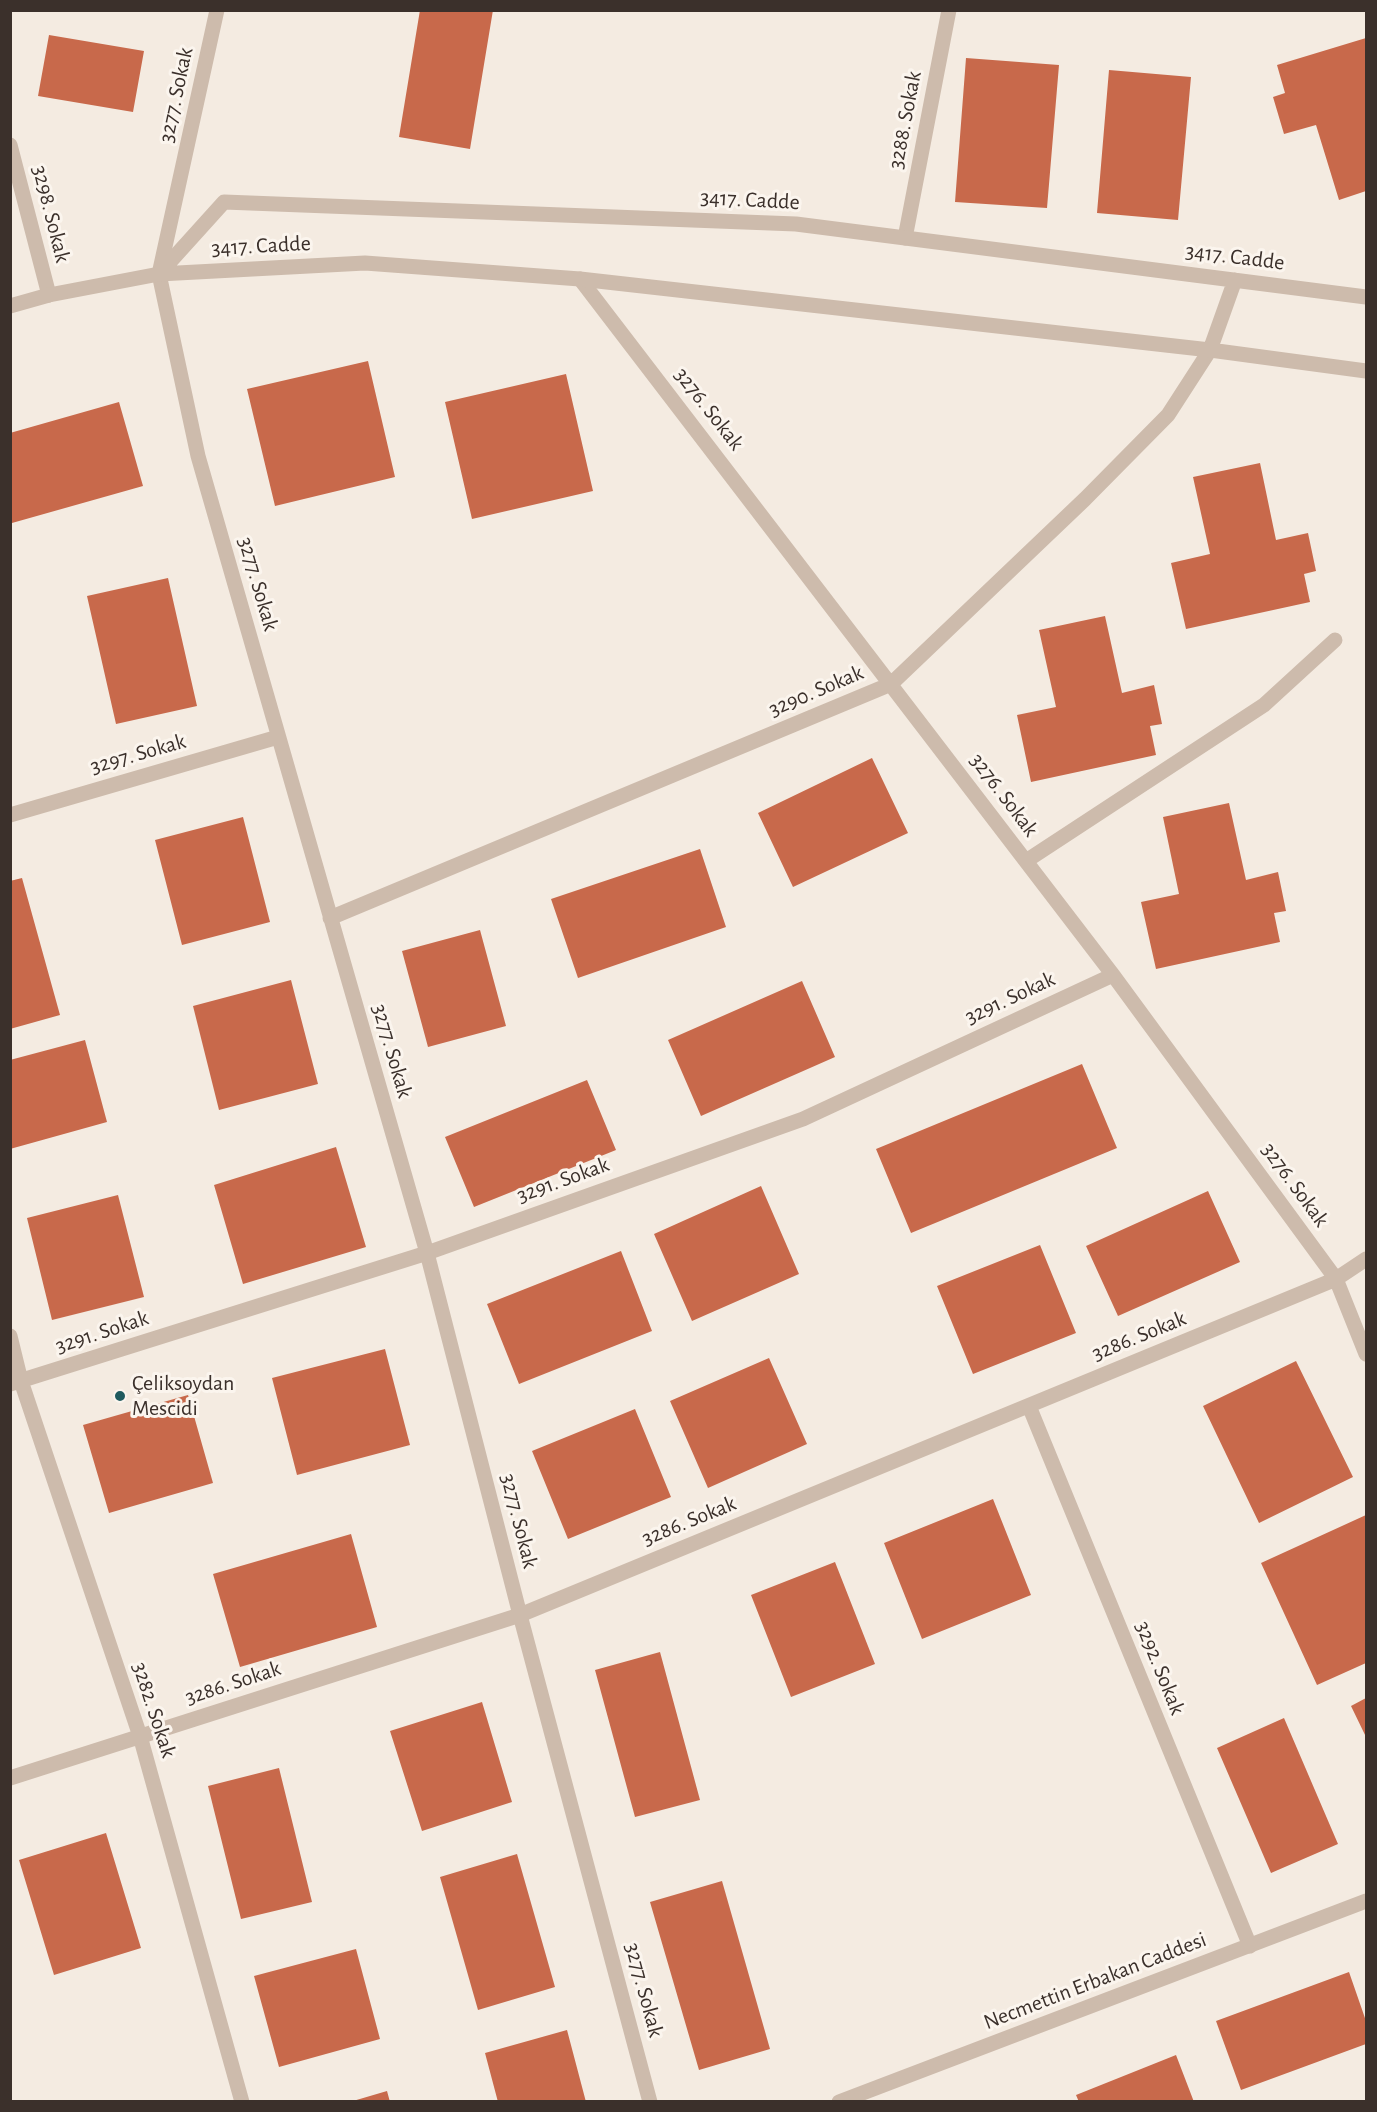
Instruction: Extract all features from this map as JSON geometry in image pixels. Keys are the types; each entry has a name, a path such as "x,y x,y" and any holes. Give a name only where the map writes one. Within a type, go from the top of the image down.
{"street":[{"name":"3277. Sokak","path":"217,10 159,274 198,456 427,1253 520,1615 650,2102"},
{"name":"3288. Sokak","path":"905,238 949,10"},
{"name":"3298. Sokak","path":"10,145 49,295"},
{"name":"3417. Cadde","path":"159,274 224,202 796,224 1366,297"},
{"name":"3417. Cadde","path":"10,306 49,295 159,274 365,263 580,279 1210,350 1366,371"},
{"name":"3276. Sokak","path":"580,279 1113,975 1336,1279 1366,1354"},
{"name":"3290. Sokak","path":"330,918 891,684 1085,500 1168,415 1210,350 1235,280"},
{"path":"1026,861 1264,705 1335,640"},
{"name":"3297. Sokak","path":"10,815 278,737"},
{"name":"3291. Sokak","path":"16,1383 427,1253 802,1119 1113,975"},
{"name":"3286. Sokak","path":"10,1778 520,1615 1336,1279 1366,1258"},
{"name":"3282. Sokak","path":"10,1336 16,1383 140,1736 242,2102"},
{"name":"3292. Sokak","path":"1029,1406 1250,1946"},
{"name":"Necmettin Erbakan Caddesi","path":"839,2102 1366,1901"}],"building":[{"path":"420,10 493,10 470,149 399,137"},
{"path":"49,35 144,51 133,112 38,96"},
{"path":"1366,38 1366,191 1339,200 1316,125 1284,134 1273,97 1285,93 1277,65"},
{"path":"966,58 1059,65 1047,208 955,202"},
{"path":"1109,70 1191,77 1178,220 1097,213"},
{"path":"368,361 395,477 275,506 247,389"},
{"path":"566,374 593,491 472,519 445,402"},
{"path":"119,402 143,486 12,523 10,433"},
{"path":"1260,463 1276,540 1308,533 1316,571 1304,574 1310,602 1186,629 1171,563 1210,554 1193,477"},
{"path":"168,578 197,706 116,724 87,596"},
{"path":"1105,616 1122,693 1154,685 1162,724 1150,726 1156,755 1031,782 1017,715 1056,707 1039,630"},
{"path":"872,758 908,833 793,887 758,813"},
{"path":"1229,803 1246,880 1278,872 1286,911 1274,913 1280,942 1156,969 1141,902 1179,894 1163,817"},
{"path":"243,817 270,922 182,945 155,840"},
{"path":"700,849 726,927 578,978 551,899"},
{"path":"22,878 60,1015 10,1029 10,881"},
{"path":"480,930 506,1026 428,1047 402,951"},
{"path":"291,980 318,1084 219,1110 193,1006"},
{"path":"802,981 835,1057 701,1116 668,1040"},
{"path":"85,1040 107,1122 10,1149 10,1060"},
{"path":"1082,1064 1117,1148 911,1233 876,1149"},
{"path":"587,1080 616,1150 474,1207 445,1137"},
{"path":"336,1147 366,1247 243,1284 214,1185"},
{"path":"761,1186 799,1274 692,1321 654,1234"},
{"path":"1208,1191 1240,1262 1118,1316 1086,1246"},
{"path":"118,1195 144,1297 52,1320 27,1218"},
{"path":"1040,1245 1076,1333 973,1374 937,1286"},
{"path":"621,1251 652,1331 519,1384 487,1304"},
{"path":"385,1349 410,1445 297,1475 272,1378"},
{"path":"769,1358 807,1444 708,1488 670,1401"},
{"path":"1296,1361 1353,1477 1259,1523 1203,1406"},
{"path":"188,1395 213,1483 109,1513 83,1425"},
{"path":"635,1409 671,1497 568,1539 532,1451"},
{"path":"993,1499 1031,1595 922,1639 884,1543"},
{"path":"1366,1515 1366,1663 1317,1685 1261,1563"},
{"path":"351,1534 377,1627 240,1667 213,1574"},
{"path":"835,1562 875,1664 791,1697 751,1595"},
{"path":"660,1652 700,1800 635,1817 595,1670"},
{"path":"1366,1698 1366,1737 1351,1706"},
{"path":"482,1702 512,1802 422,1831 390,1731"},
{"path":"1284,1718 1338,1844 1271,1873 1217,1748"},
{"path":"279,1768 312,1902 241,1919 208,1786"},
{"path":"106,1833 141,1948 54,1975 19,1860"},
{"path":"517,1854 555,1987 478,2010 440,1877"},
{"path":"722,1881 770,2049 699,2070 650,1902"},
{"path":"356,1949 380,2039 279,2067 254,1976"},
{"path":"1349,1972 1366,2021 1366,2044 1241,2090 1216,2021"},
{"path":"567,2030 586,2102 498,2102 485,2053"},
{"path":"1176,2055 1194,2102 1079,2102 1076,2095"},
{"path":"387,2091 390,2102 353,2102 353,2101"}],"place":[{"name":"Çeliksoydan Mescidi","path":"120,1396"}]}
